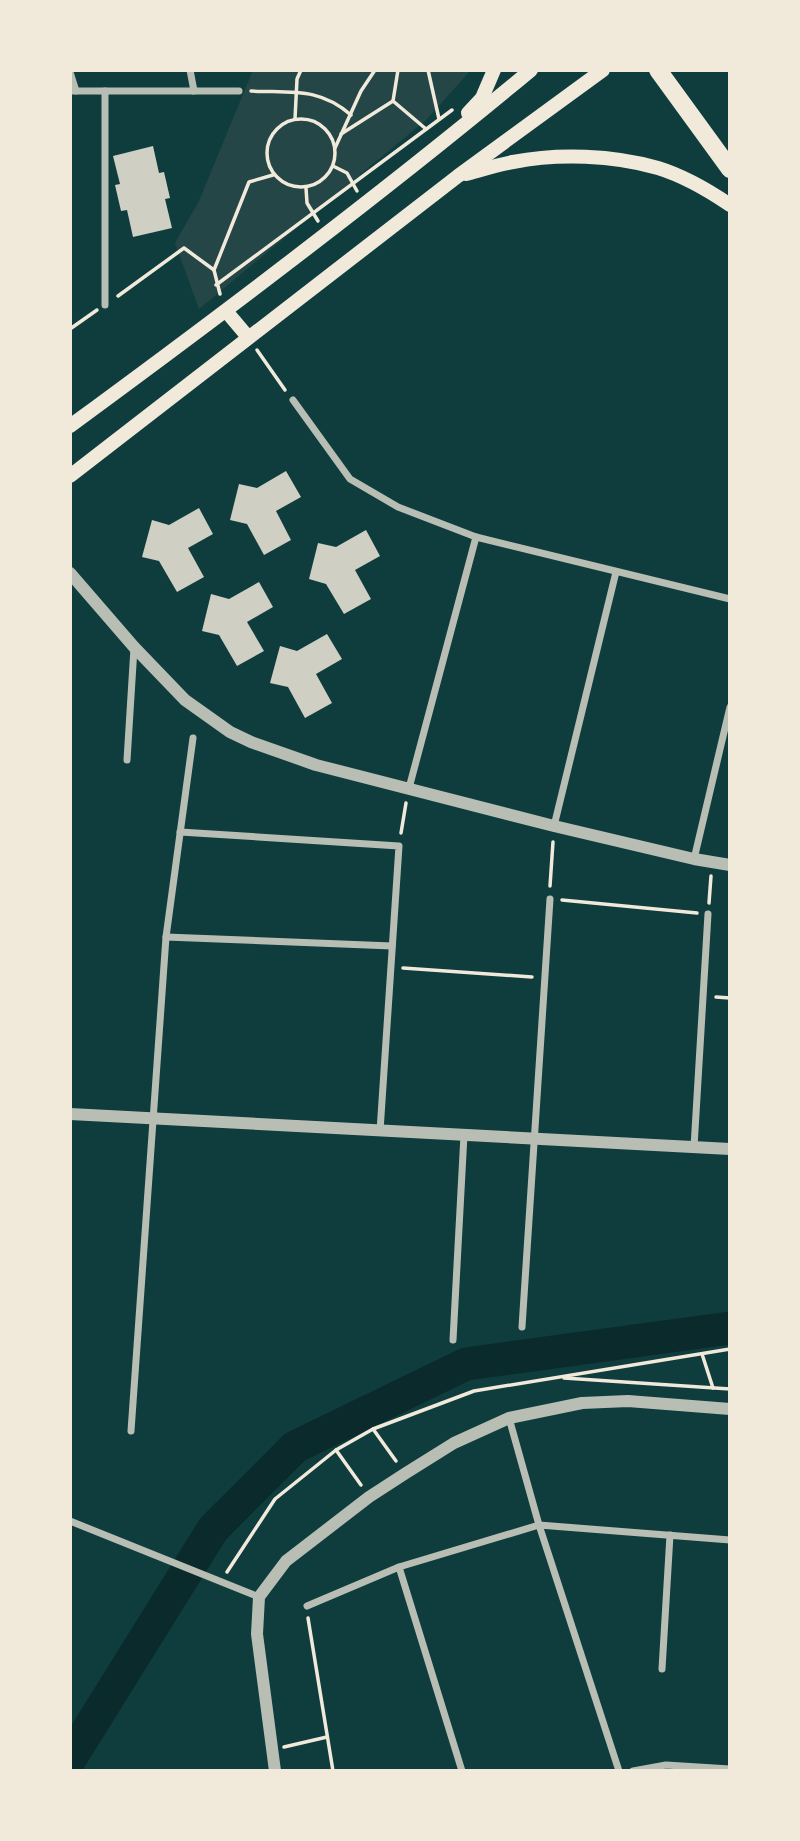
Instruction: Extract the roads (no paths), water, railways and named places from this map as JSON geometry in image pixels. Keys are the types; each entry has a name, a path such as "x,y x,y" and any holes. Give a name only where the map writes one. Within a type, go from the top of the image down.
{"main road":[{"path":"436,149 482,98 494,70"},
{"path":"70,426 364,205 531,70"},
{"path":"70,476 587,76 603,70"},
{"path":"658,70 730,169"},
{"path":"457,176 540,158 626,162 657,168 687,180 730,205"},
{"path":"226,311 248,338"}],"street":[{"path":"190,70 194,91"},
{"path":"70,72 73,91 239,91"},
{"path":"105,305 106,90"},
{"path":"293,400 350,479 398,507 477,537 730,599"},
{"path":"409,788 477,537"},
{"path":"554,826 616,572"},
{"path":"70,573 134,648 184,700 230,732 316,765 554,826 711,863 730,865"},
{"path":"127,760 134,648"},
{"path":"694,859 730,707"},
{"path":"131,1431 151,1118 166,937 193,738"},
{"path":"180,832 399,846 380,1131"},
{"path":"523,1327 550,899"},
{"path":"694,1147 708,914"},
{"path":"166,937 392,946"},
{"path":"70,1114 730,1149"},
{"path":"453,1340 464,1135"},
{"path":"275,1771 257,1634 259,1597 286,1561 369,1497 454,1443 509,1418 582,1403 628,1401 730,1409"},
{"path":"509,1418 539,1525 619,1771"},
{"path":"70,1521 259,1597"},
{"path":"307,1606 399,1567 539,1525 730,1540"},
{"path":"662,1669 670,1535"},
{"path":"399,1567 462,1771"},
{"path":"633,1771 665,1768 730,1769"}],"waterway":[{"path":"70,1759 213,1529 295,1447 466,1364 730,1328"}]}
